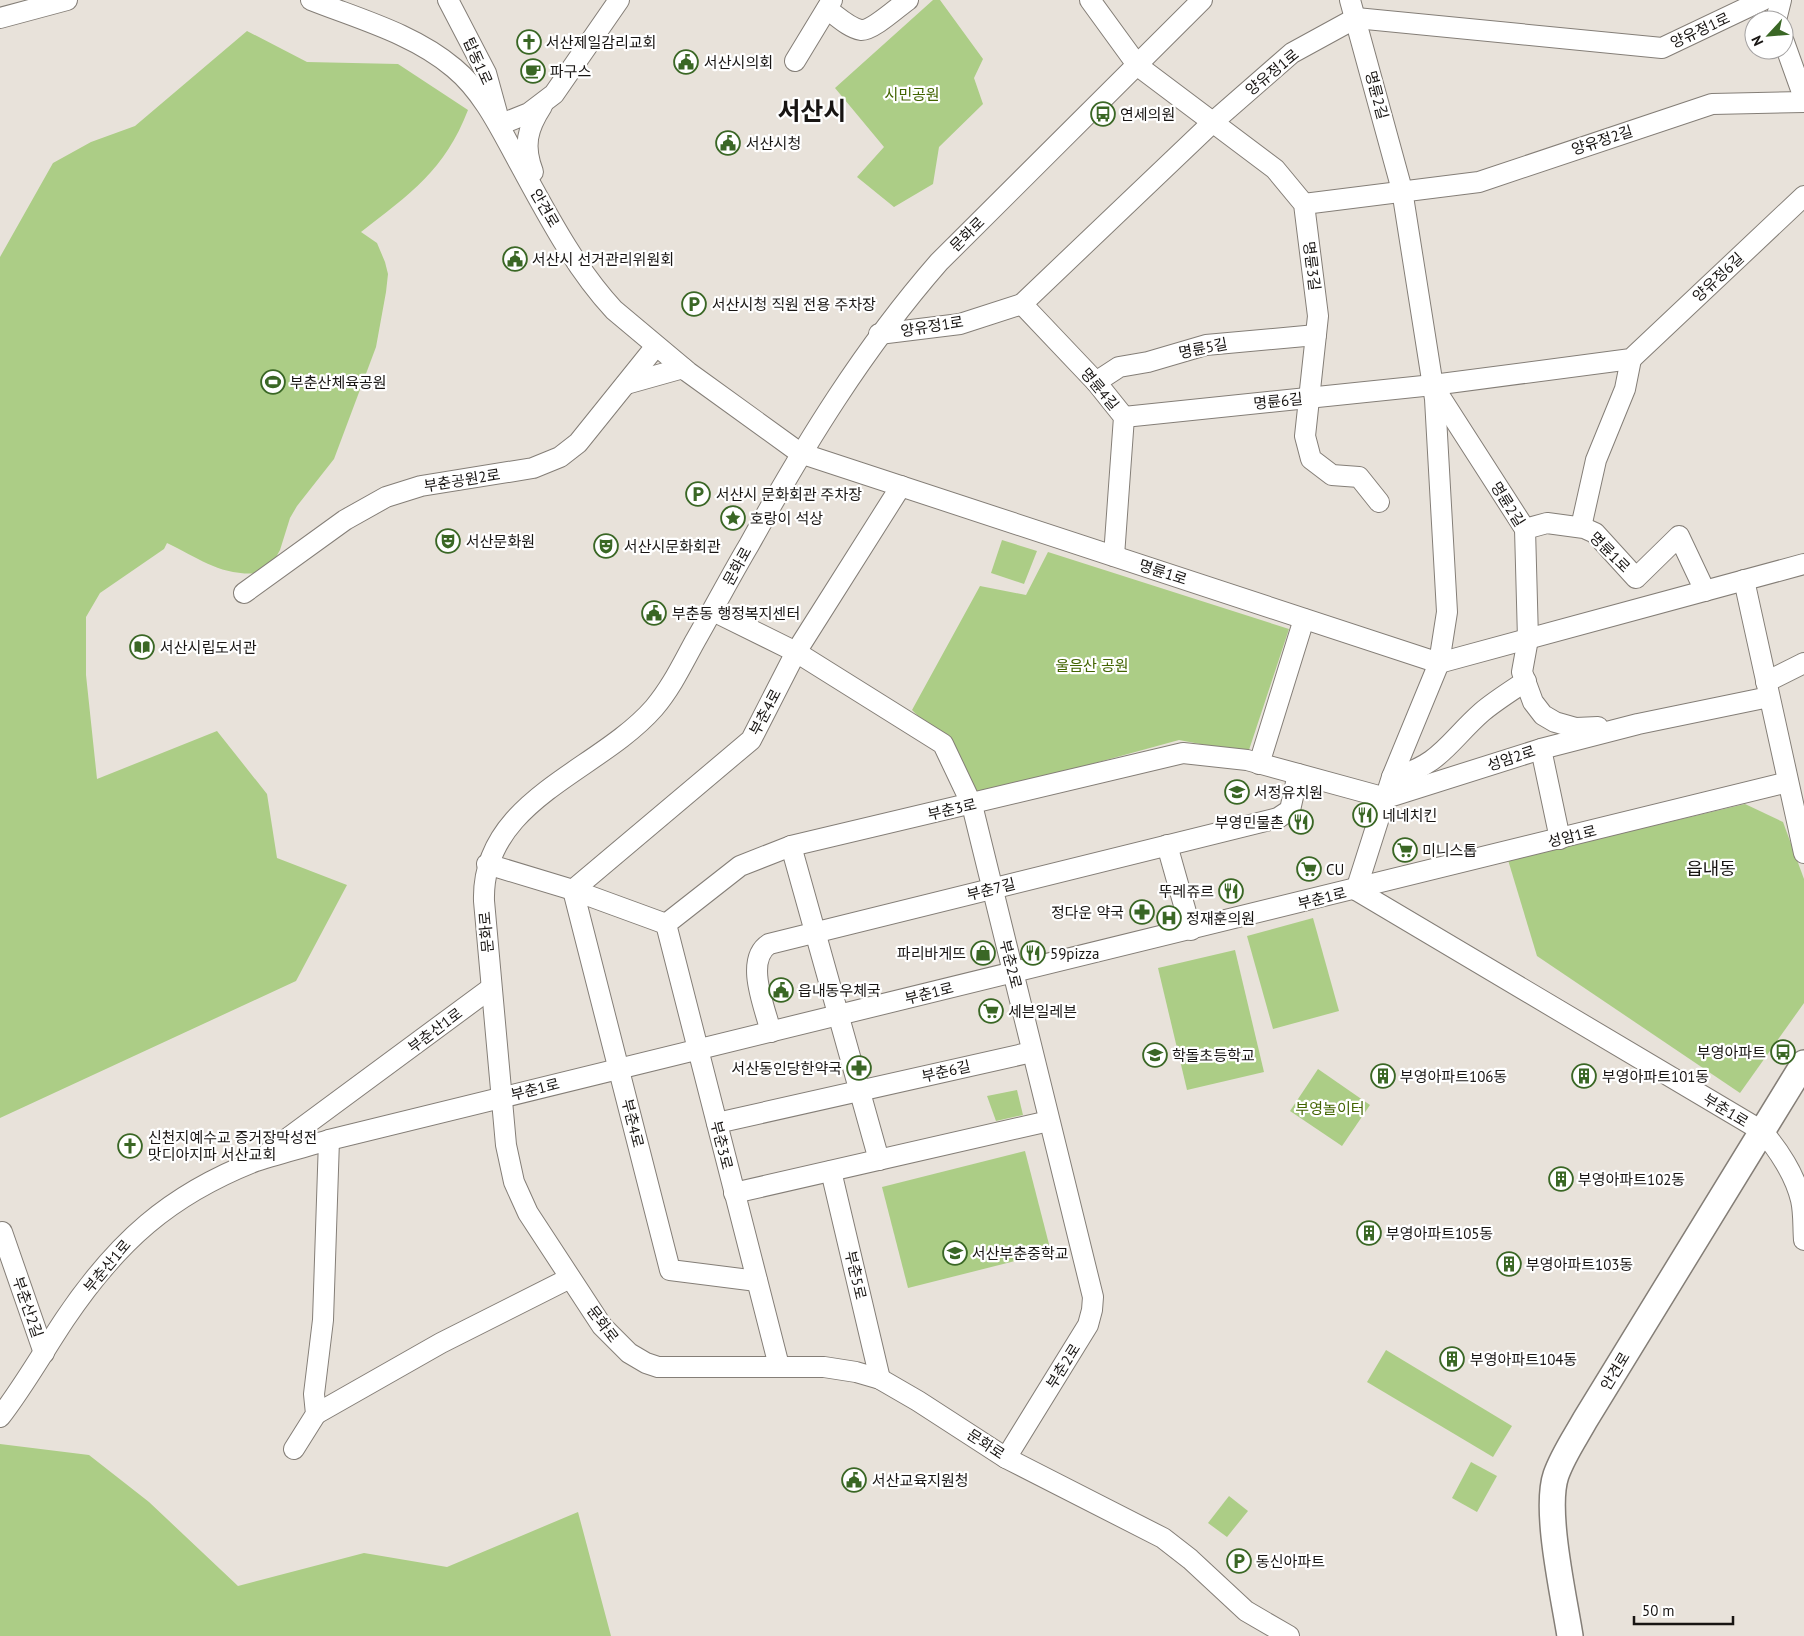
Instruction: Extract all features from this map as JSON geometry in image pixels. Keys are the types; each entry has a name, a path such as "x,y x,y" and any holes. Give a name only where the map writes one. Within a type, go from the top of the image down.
{"main road":[{"name":"안견로","path":"1570,1636 1554,1530 1552,1496 1556,1475 1585,1420 1804,1063"}],"street":[{"path":"0,18 67,0"},
{"name":"안견로","path":"311,0 383,28 443,60 471,86 498,125 578,263 603,299 683,368 800,453"},
{"name":"탑동1로","path":"448,0 486,73 494,99 498,125"},
{"path":"532,185 535,178 528,159 526,142 532,121 542,106 563,83 620,0"},
{"path":"878,22 895,0"},
{"path":"795,61 829,5 860,29 867,29 908,0"},
{"path":"1090,0 1138,66 1275,169 1304,204 1402,190"},
{"name":"문화로","path":"1202,0 1138,66 939,262 878,334 800,453 670,685 655,706 629,732 524,810 502,834 487,864 484,901 506,1145 517,1191 533,1223 612,1338 623,1348 646,1363 665,1368 779,1366 840,1369 880,1379 918,1401 1006,1458 1163,1538 1190,1559 1246,1611 1290,1636"},
{"name":"양유정1로","path":"878,334 960,324 1022,304 1213,122 1292,53 1353,9 1662,48 1762,0"},
{"name":"명륜2길","path":"1353,9 1402,190 1433,385 1447,612 1439,663"},
{"path":"1790,60 1804,98"},
{"name":"양유정2길","path":"1402,190 1480,182 1712,104 1804,102"},
{"path":"498,125 542,106"},
{"name":"양유정6길","path":"1631,359 1804,196"},
{"name":"명륜3길","path":"1304,204 1318,316 1305,436 1311,459 1332,476 1360,478 1379,502"},
{"name":"명륜4길","path":"1022,304 1096,382 1124,417 1114,556"},
{"name":"명륜5길","path":"1096,382 1119,367 1148,362 1206,345 1316,335"},
{"name":"부춘공원2로","path":"244,593 345,520 386,497 421,486 522,471 552,462 578,443 656,346"},
{"path":"1433,385 1631,359 1625,389 1596,460 1581,527"},
{"path":"626,384 683,368"},
{"name":"명륜2길","path":"1433,385 1525,529 1528,639"},
{"name":"명륜6길","path":"1124,417 1433,385"},
{"name":"명륜1로","path":"800,453 1439,663"},
{"name":"부춘4로","path":"757,1281 671,1271 573,890 751,740 796,652 901,486"},
{"name":"명륜1로","path":"1525,529 1547,523 1581,527 1595,533 1636,578 1679,536 1705,591"},
{"path":"1439,663 1804,564"},
{"path":"1744,580 1788,782 1799,804 1804,853"},
{"name":"부춘2로","path":"713,611 796,652 943,744 972,805 1088,1273 1092,1310 1088,1325 1006,1458"},
{"path":"1259,764 1304,619"},
{"path":"1392,778 1405,774 1434,759 1451,746 1483,711 1526,680 1522,672 1528,639"},
{"name":"성암2로","path":"1386,798 1542,748 1768,689 1804,662"},
{"name":"부춘1로","path":"1356,890 1392,778 1439,663"},
{"name":"성암2로","path":"1526,680 1533,702 1543,715 1555,722 1576,728 1638,724"},
{"path":"1542,748 1560,839"},
{"name":"부춘3로","path":"779,1366 666,924 740,866 791,846 1183,754 1259,764 1386,798"},
{"name":"부춘7길","path":"771,1032 756,970 760,953 769,944 1167,846 1284,815 1291,806 1298,774"},
{"name":"성암1로","path":"1356,890 1788,782"},
{"path":"791,846 879,1160"},
{"path":"1167,846 1191,930"},
{"path":"487,864 573,890 666,924"},
{"name":"부춘1로","path":"501,1097 1356,890 1762,1131"},
{"name":"부춘산1로","path":"257,1161 491,988"},
{"name":"부춘6길","path":"717,1123 1032,1052"},
{"name":"부춘산1로","path":"0,1417 65,1320 107,1262 137,1232 174,1202 216,1179 257,1161 329,1140 501,1097"},
{"path":"734,1192 1049,1121"},
{"path":"1762,1131 1775,1148 1797,1188 1802,1208 1804,1240"},
{"path":"316,1414 314,1394 323,1320 329,1140"},
{"name":"부춘5로","path":"831,1171 880,1379"},
{"name":"부춘산2길","path":"2,1232 44,1353"},
{"path":"294,1449 316,1414 441,1343 570,1278"}],"green space":[{"name":"시민공원","path":"933,0 940,0 983,59 974,78 983,104 939,147 933,184 894,207 857,177 884,147 835,88"},
{"path":"247,31 307,62 398,64 468,110 459,131 437,165 410,193 361,232 377,243 388,274 376,347 334,459 297,506 290,518 280,550 275,559 262,573 248,574 212,566 167,543 164,549 100,593 86,617 86,675 97,779 217,731 267,794 277,858 347,885 296,981 0,1118 0,257 53,163 91,142 135,126"},
{"path":"1002,540 1037,551 1024,584 991,573"},
{"name":"울음산 공원","path":"1048,552 1289,629 1248,753 1179,740 971,797 949,747 912,710 980,586 1026,595"},
{"path":"1745,804 1783,822 1804,879 1804,1003 1740,1093 1537,956 1508,860"},
{"path":"1313,918 1339,1011 1273,1029 1247,936"},
{"path":"1235,950 1264,1072 1187,1090 1158,968"},
{"name":"부영놀이터","path":"1318,1069 1370,1105 1342,1146 1290,1111"},
{"path":"1017,1090 1023,1115 996,1121 987,1096"},
{"path":"1025,1151 1051,1252 908,1288 882,1187"},
{"path":"1386,1350 1512,1426 1493,1457 1367,1382"},
{"path":"0,1444 89,1455 149,1502 238,1586 364,1553 447,1567 578,1512 611,1636 0,1636"},
{"path":"1471,1462 1497,1476 1477,1512 1452,1498"},
{"path":"1229,1496 1248,1511 1227,1537 1208,1523"}],"place":[{"name":"서산제일감리교회","path":"529,42"},
{"name":"서산시의회","path":"686,62"},
{"name":"파구스","path":"533,71"},
{"name":"연세의원","path":"1103,114"},
{"name":"서산시청","path":"728,143"},
{"name":"서산시 선거관리위원회","path":"515,259"},
{"name":"서산시청 직원 전용 주차장","path":"694,304"},
{"name":"부춘산체육공원","path":"273,382"},
{"name":"서산시 문화회관 주차장","path":"698,494"},
{"name":"호랑이 석상","path":"733,518"},
{"name":"서산문화원","path":"448,541"},
{"name":"서산시문화회관","path":"606,546"},
{"name":"부춘동 행정복지센터","path":"654,613"},
{"name":"서산시립도서관","path":"142,647"},
{"name":"서정유치원","path":"1237,792"},
{"name":"네네치킨","path":"1365,815"},
{"name":"부영민물촌","path":"1301,822"},
{"name":"미니스톱","path":"1405,850"},
{"name":"CU","path":"1309,869"},
{"name":"뚜레쥬르","path":"1231,891"},
{"name":"정다운 약국","path":"1142,912"},
{"name":"정재훈의원","path":"1169,918"},
{"name":"파리바게뜨","path":"983,953"},
{"name":"59pizza","path":"1033,953"},
{"name":"읍내동우체국","path":"781,990"},
{"name":"세븐일레븐","path":"991,1011"},
{"name":"부영아파트","path":"1783,1052"},
{"name":"학돌초등학교","path":"1155,1055"},
{"name":"서산동인당한약국","path":"859,1068"},
{"name":"부영아파트106동","path":"1383,1076"},
{"name":"부영아파트101동","path":"1584,1076"},
{"name":"신천지예수교 증거장막성전 맛디아지파 서산교회","path":"130,1146"},
{"name":"부영아파트102동","path":"1561,1179"},
{"name":"부영아파트105동","path":"1369,1233"},
{"name":"서산부춘중학교","path":"955,1253"},
{"name":"부영아파트103동","path":"1509,1264"},
{"name":"부영아파트104동","path":"1452,1359"},
{"name":"서산교육지원청","path":"854,1480"},
{"name":"동신아파트","path":"1239,1561"}],"district":[{"name":"서산시","path":"812,111"},
{"name":"읍내동","path":"1711,868"}]}
